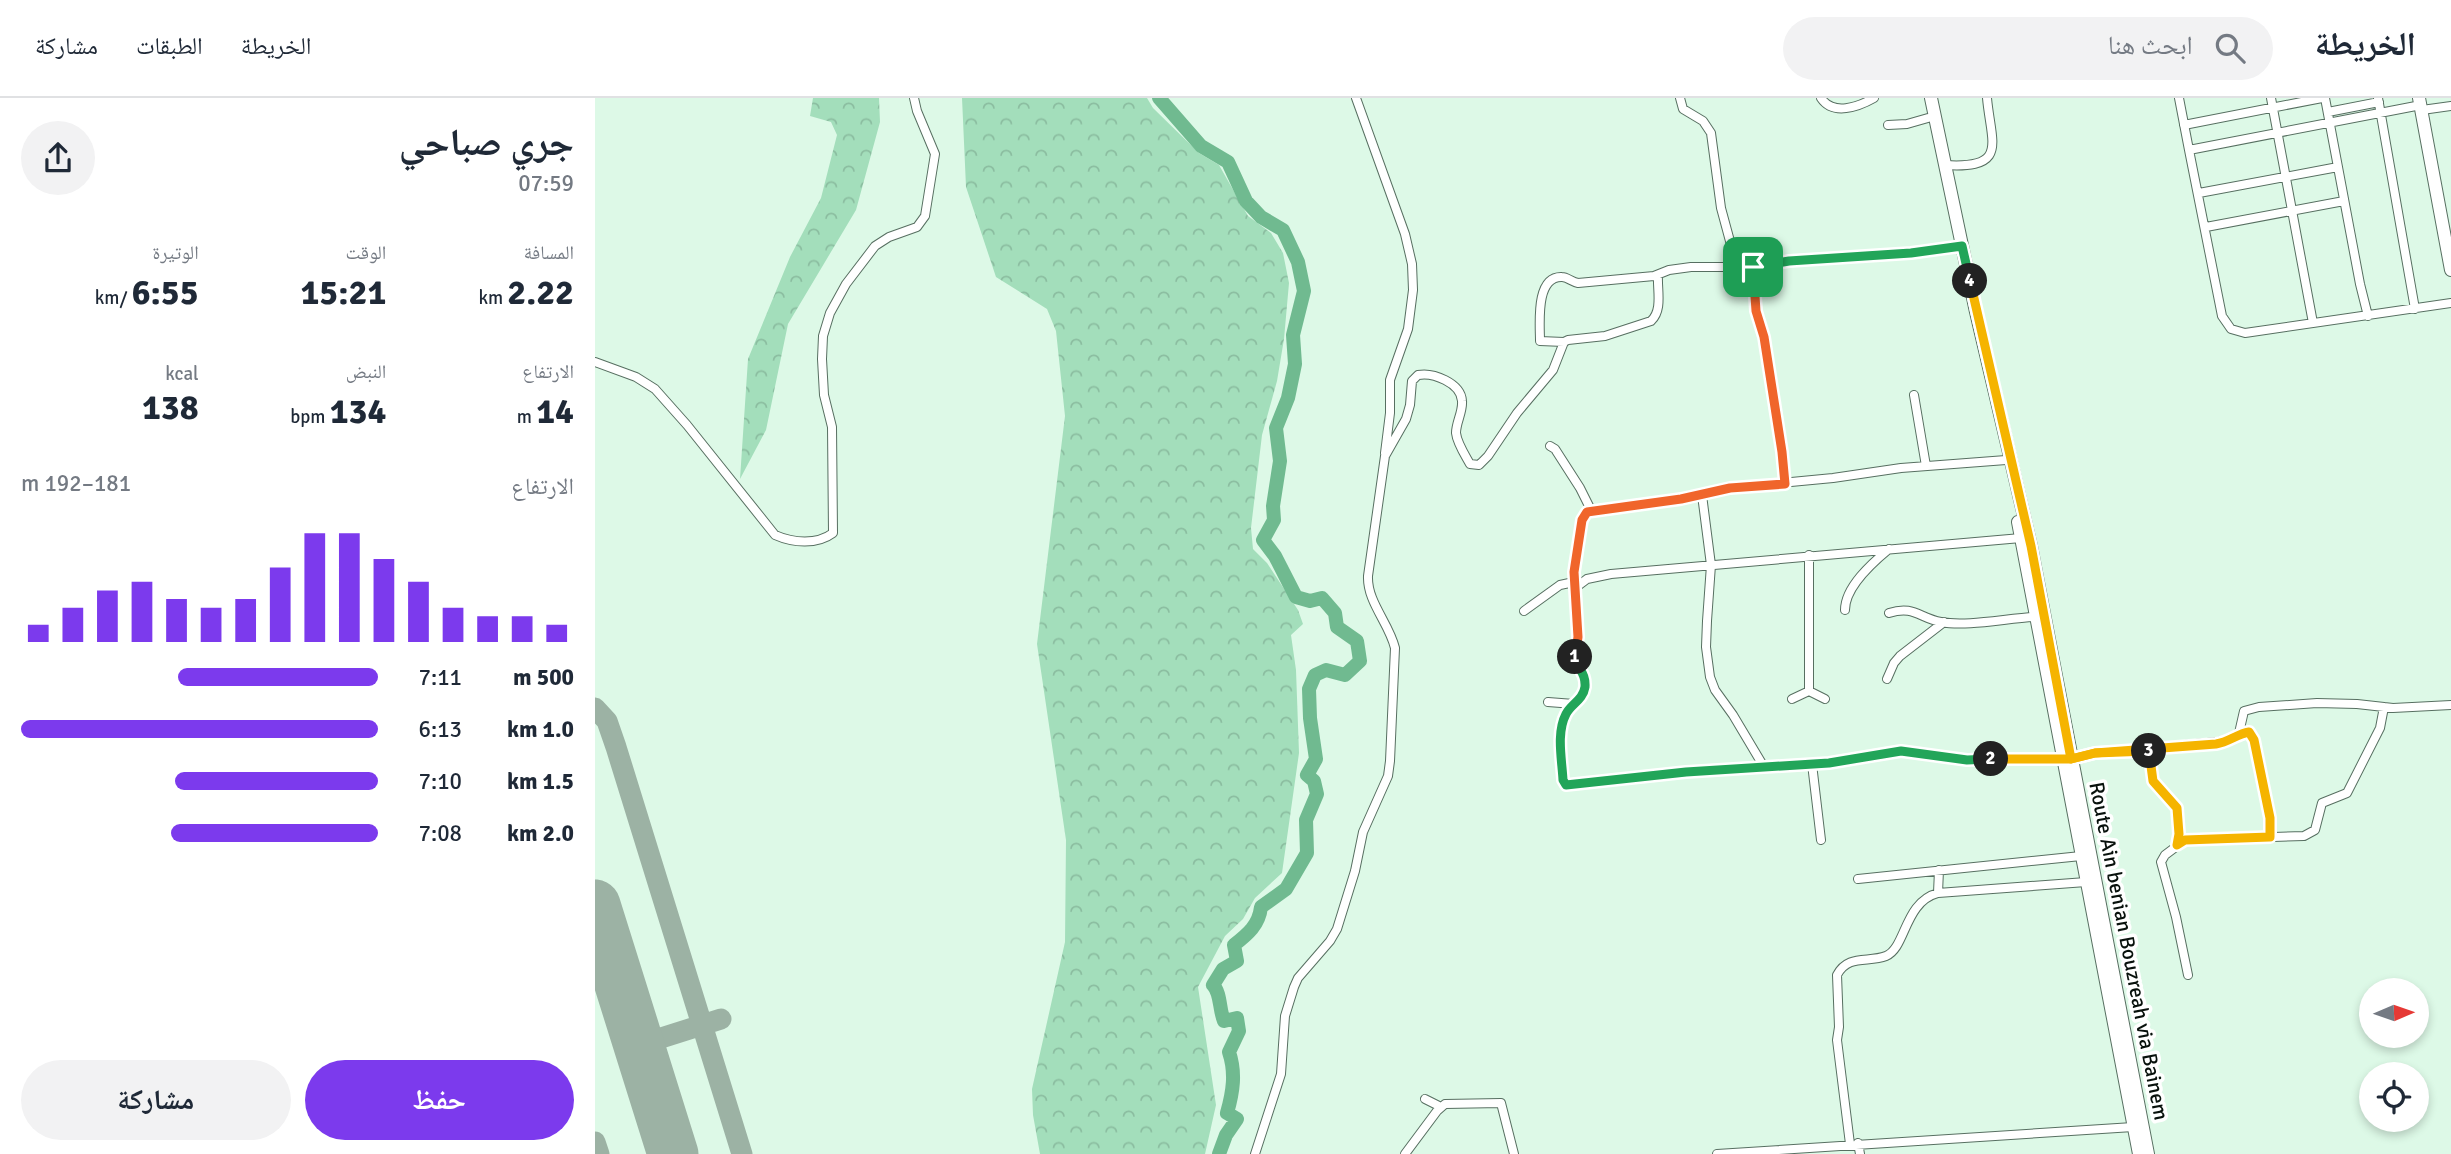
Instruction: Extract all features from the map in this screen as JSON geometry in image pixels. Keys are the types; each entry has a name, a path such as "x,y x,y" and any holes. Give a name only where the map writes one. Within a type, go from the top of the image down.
{"main road":[{"name":"Route Ain benian Bouzreah via Bainem","path":"1924,98 2006,460 2035,617 2148,1154"},
{"name":"Route Ain benian Bouzreah via Bainem","path":"1931,98 1958,247 2031,546 2081,856 2139,1154"},
{"path":"2420,105 2451,270"}],"street":[{"path":"595,362 636,377 655,389 775,535 789,541 824,540 833,533 832,427 824,395 823,336 829,313 846,284 875,246 889,237 917,226 925,216 935,154 914,98"},
{"path":"1255,1154 1281,1074 1285,1016 1291,994 1298,978 1337,929 1355,870 1363,832 1389,769 1395,648 1370,594 1368,583 1390,413 1390,380 1408,329 1413,290 1412,264 1405,234 1356,98"},
{"path":"1680,98 1683,108 1703,121 1710,133 1718,190 1737,267"},
{"path":"1821,98 1830,107 1842,109 1874,98"},
{"path":"1945,165 1972,165 1987,159 1991,154 1993,143 1987,98"},
{"path":"2179,98 2222,316 2231,329 2245,332 2451,303"},
{"path":"2184,125 2272,102 2324,98 2368,316"},
{"path":"2328,112 2379,100 2415,309"},
{"path":"2272,102 2313,323"},
{"path":"2189,150 2420,105 2451,106"},
{"path":"1888,125 1907,124 1928,118"},
{"path":"2199,193 2338,167"},
{"path":"2206,227 2344,201"},
{"path":"1658,275 1658,312 1651,321 1605,336 1565,342 1540,341 1541,296 1546,284 1559,277 1578,283 1658,275 1669,270 1691,267 1753,267 1789,261 1958,247"},
{"path":"1753,267 1756,311 1764,337 1785,484"},
{"path":"1385,456 1409,412 1412,381 1416,376 1424,374 1440,378 1459,392 1462,402 1456,435 1470,464 1479,465 1489,456 1517,413 1553,370 1565,342"},
{"path":"1914,395 1926,466"},
{"path":"1550,446 1555,449 1580,488 1591,510"},
{"path":"2006,460 1926,466 1785,484 1730,488 1702,495 1591,510 1585,514 1582,520 1575,585 1578,637 1575,661 1583,671 1585,687 1583,695 1567,710 1561,731 1563,780 1566,785 1686,772 1812,764 1901,751 1967,760 2067,759 2095,753 2216,744 2229,741 2239,733 2249,732 2254,740 2270,818 2270,837"},
{"path":"1702,495 1711,565 1706,621 1710,677 1764,767"},
{"path":"1524,611 1560,585 1575,585 1604,575 2021,538"},
{"path":"1845,610 1845,600 1850,592 1874,561 1889,549"},
{"path":"1809,555 1809,691"},
{"path":"1889,613 1909,610 1944,622 2035,617"},
{"path":"1887,680 1900,656 1944,622"},
{"path":"1809,691 1825,699"},
{"path":"1792,699 1809,691"},
{"path":"1548,702 1574,704"},
{"path":"2239,733 2242,714 2248,709 2317,703 2418,708 2451,705"},
{"path":"2187,975 2161,862 2185,840 2304,836 2315,830 2322,803 2347,793 2380,728 2384,707"},
{"path":"2149,749 2153,781 2177,808 2177,845"},
{"path":"1812,764 1821,840"},
{"path":"1858,878 2081,856"},
{"path":"1938,894 1939,870"},
{"path":"1860,1154 1854,1144 1836,1040 1839,1027 1836,975 1843,965 1890,954 1923,899 1938,894 2086,882"},
{"path":"1425,1098 1441,1107"},
{"path":"1405,1154 1445,1104 1501,1103 1514,1154"},
{"path":"1717,1154 2133,1127"}],"green space":[{"path":"813,98 879,98 880,122 856,210 788,324 766,430 740,479 748,359 790,257 821,198 837,135 831,122 810,116"},
{"path":"962,98 1147,98 1153,108 1199,153 1219,165 1248,216 1271,233 1283,253 1289,283 1284,339 1277,381 1262,435 1251,528 1253,549 1267,563 1298,610 1303,624 1291,635 1296,670 1299,753 1282,873 1255,898 1243,919 1225,936 1198,987 1216,1105 1205,1154 1040,1154 1033,1115 1032,1089 1065,942 1066,840 1037,644 1065,416 1056,331 1047,309 996,277 966,187"}],"waterway":[{"path":"1159,98 1201,146 1228,162 1246,201 1261,217 1283,230 1298,262 1304,291 1293,335 1295,364 1288,398 1276,428 1280,461 1273,506 1274,520 1263,540 1275,556 1296,597 1310,601 1322,598 1335,613 1337,627 1357,641 1360,661 1345,675 1326,670 1315,675 1309,689 1316,759 1307,775 1314,781 1317,794 1306,820 1307,853 1286,889 1261,907 1255,924 1234,945 1237,961 1223,969 1213,985 1224,1021 1237,1018 1239,1031 1229,1052 1233,1082 1227,1113 1237,1119 1226,1135 1219,1154"}],"taxiway":[{"path":"595,708 607,721 616,747 742,1154"},
{"path":"639,1045 721,1019"},
{"path":"595,1142 599,1154"}],"runway":[{"path":"595,905 673,1154"}],"route":[{"path":"1753,267 1756,313 1764,337 1785,484 1730,488 1681,499 1591,510 1585,514 1574,572 1578,637 1575,661 1583,671 1585,687 1583,695 1567,710 1561,731 1563,780 1566,785 1686,772 1829,763 1901,751 1967,760 2071,759 2095,753 2149,749 2216,744 2236,738 2239,733 2249,732 2254,740 2270,818 2270,837 2185,840 2177,845 2177,808 2153,781 2149,749 2106,752 2095,753 2085,755 2071,759 2031,546 1962,246 1911,253 1777,262 1753,267"}]}
